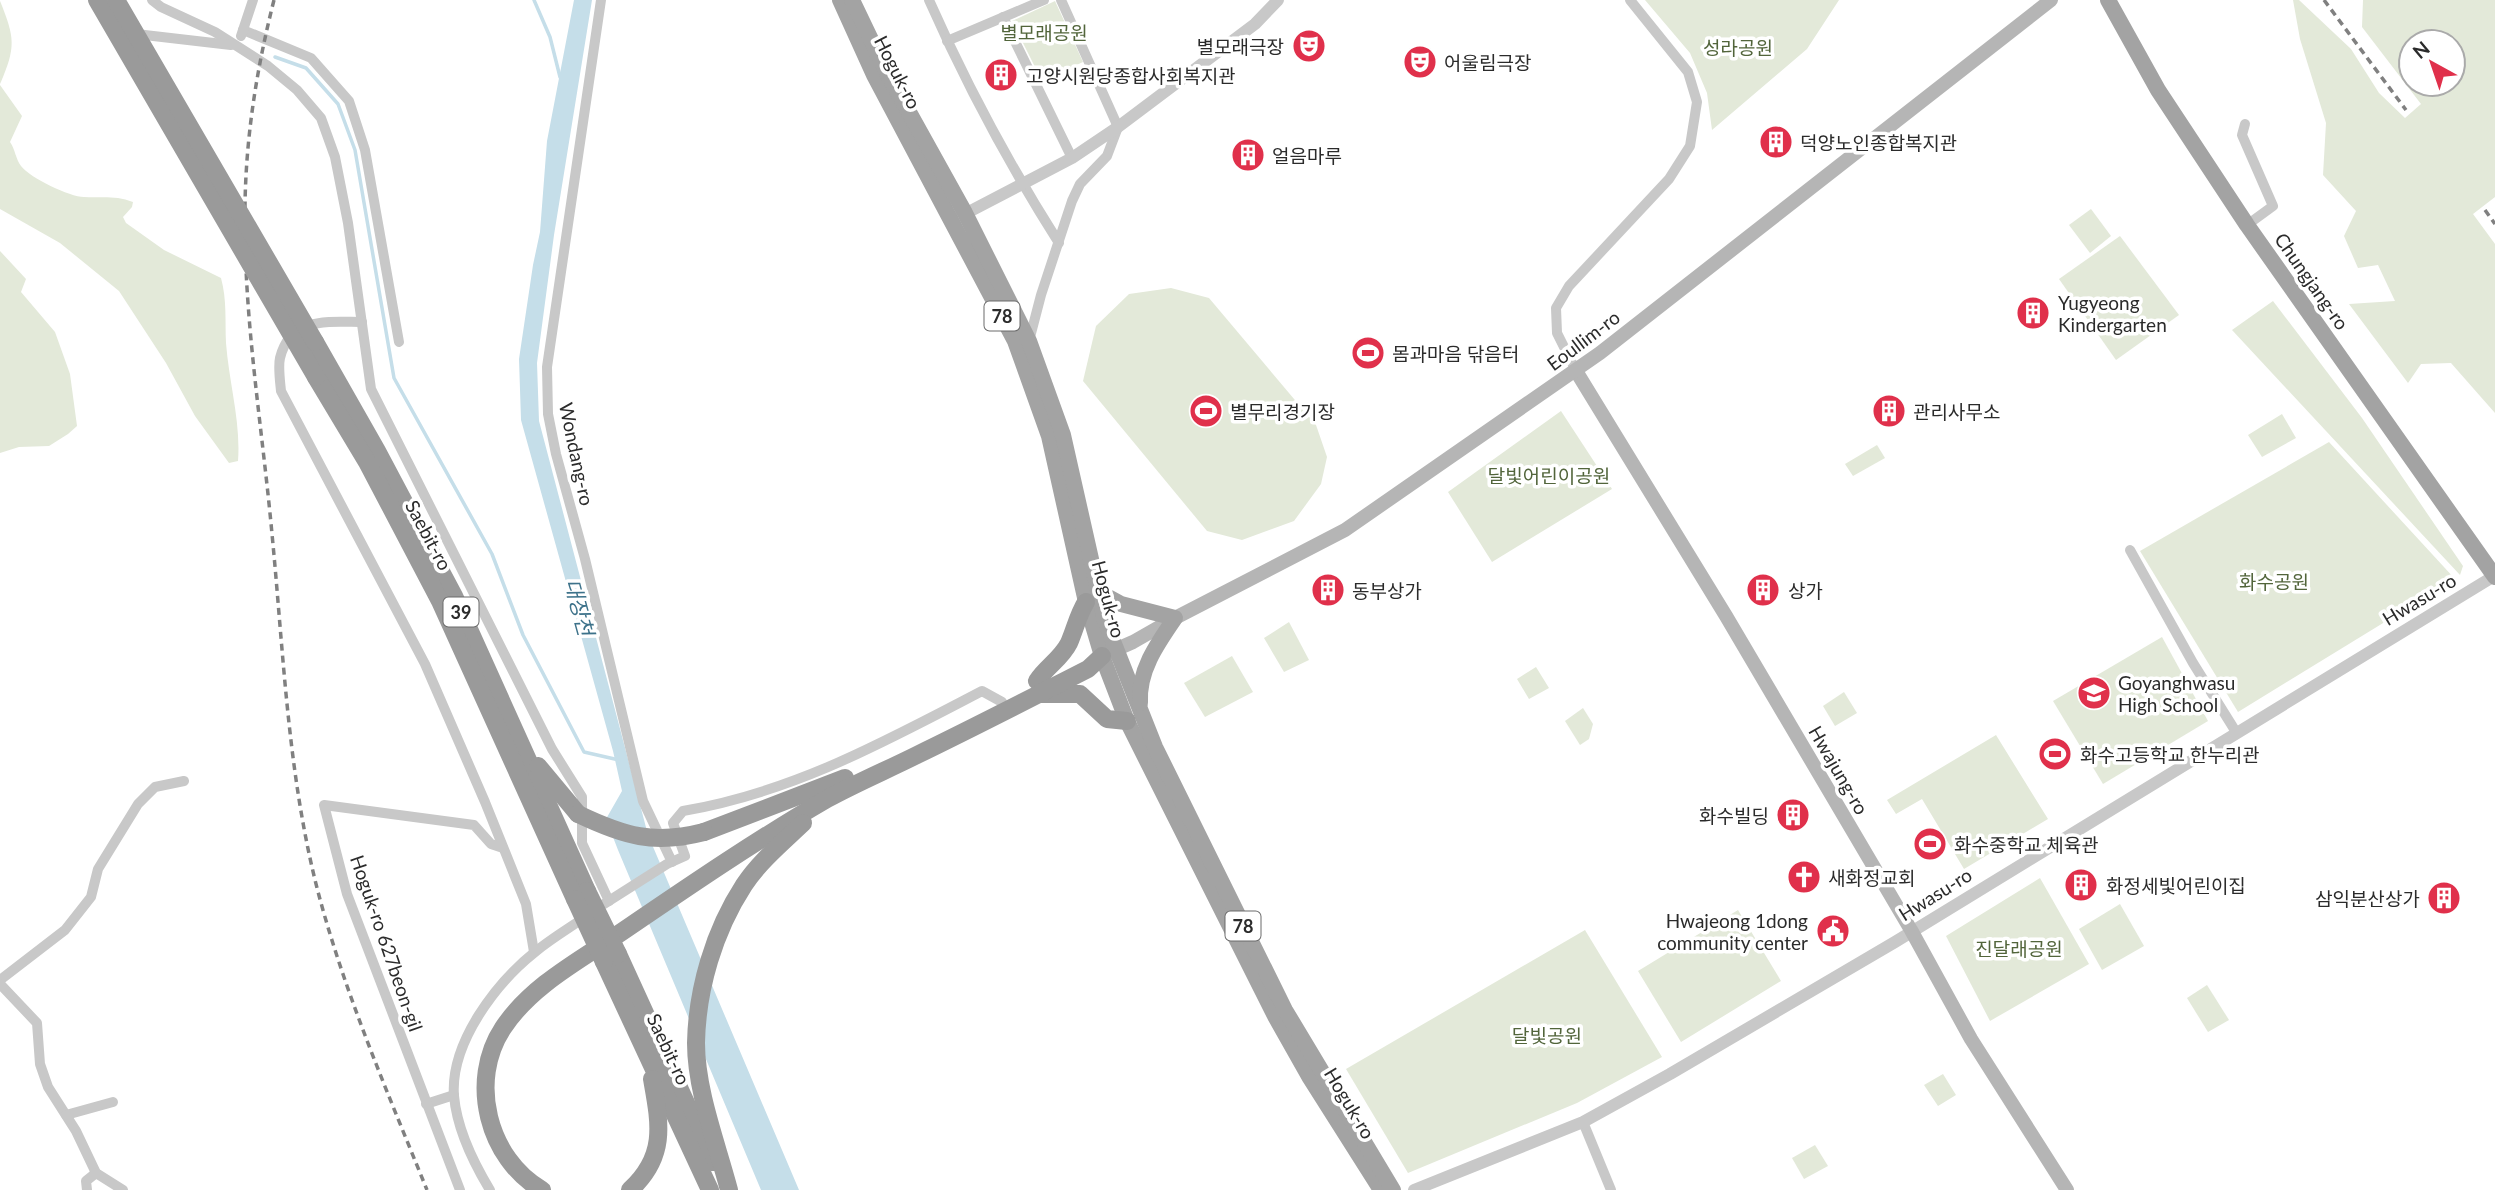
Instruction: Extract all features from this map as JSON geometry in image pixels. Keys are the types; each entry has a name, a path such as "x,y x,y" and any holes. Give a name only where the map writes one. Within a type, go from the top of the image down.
{"highway":[{"name":"Saebit-ro","path":"97,0 367,462 440,601 611,958 728,1190"},
{"name":"Saebit-ro","path":"116,0 315,342 454,596 521,745 581,895"},
{"path":"1038,688 1045,669 1059,658 1068,643 1078,615 1092,597"},
{"path":"521,745 578,814 611,830 634,837 684,837 836,783 1002,702 1088,669 1109,653"},
{"path":"713,865 828,799 1038,688 1080,694 1107,719 1134,715"},
{"path":"542,1190 528,1182 503,1154 488,1118 485,1082 492,1050 502,1029 522,1004 617,931 713,865 877,762"},
{"path":"728,1190 703,1095 696,1044 702,988 713,948 727,914 745,884 775,850 828,799"},
{"path":"529,1190 495,1155 481,1119 477,1082 485,1045 496,1021 516,999 550,971 617,931"},
{"name":"Saebit-ro","path":"611,958 648,1055 710,1190"},
{"path":"630,1190 646,1174 657,1152 660,1122 648,1055"}],"main road":[{"name":"Hoguk-ro","path":"840,0 874,75 1029,341 1063,435 1092,597"},
{"name":"Hoguk-ro","path":"852,0 959,217 1015,341 1049,436 1109,653 1134,715 1275,1016 1317,1089 1381,1190"},
{"name":"Eoullim-ro","path":"1109,653 1345,530 1576,371 2051,0"},
{"name":"Chungjang-ro","path":"2108,0 2158,90 2247,225 2494,576"},
{"name":"Hwajung-ro","path":"1576,371 1726,616 1911,930 1971,1039 2067,1190"},
{"path":"1092,597 1175,618 1152,653 1143,673 1134,715"},
{"name":"Hoguk-ro","path":"1134,715 1155,747 1285,1010 1393,1190"}],"street":[{"path":"86,0 138,35 238,46"},
{"path":"152,0 238,46 298,90 320,118 335,157 348,223 371,389 552,749 582,797 582,843 609,901"},
{"path":"238,46 253,0"},
{"name":"Wondang-ro","path":"601,0 580,150 563,243 547,368 548,414 555,454 585,559 643,801 669,863"},
{"path":"929,0 947,41 1022,185 1059,243"},
{"path":"947,41 1044,0"},
{"path":"1029,341 1041,295 1080,184 1107,156 1118,127 1061,0"},
{"path":"959,217 1073,158 1255,24 1278,0"},
{"path":"1576,371 1557,334 1556,308 1569,286 1669,179 1690,146 1697,102 1688,72 1630,0"},
{"path":"1003,17 1073,158"},
{"path":"243,30 311,58 349,101 365,150 399,342"},
{"path":"2245,124 2242,135 2273,206 2247,225"},
{"path":"362,322 312,323 291,335 280,358 281,391 425,664 526,904 534,952"},
{"path":"2130,550 2236,732"},
{"name":"Hwasu-ro","path":"1414,1190 1583,1122 1670,1074 2494,576"},
{"path":"490,1190 477,1168 461,1129 454,1095 458,1057 471,1028 495,993 534,952 622,892 685,856 673,823 683,811 717,805 820,773 982,691 1002,702"},
{"path":"123,1190 96,1173 48,1087 40,1063 37,1023 0,982 65,930 91,897 98,869 138,804 155,787 184,780"},
{"name":"Hoguk-ro 627beon-gil","path":"460,1190 347,894 324,805 474,825 491,844 503,848"},
{"path":"426,1104 454,1095"},
{"path":"66,1115 113,1102"},
{"path":"1583,1122 1611,1190"},
{"path":"87,1190 86,1181 96,1173"}],"green space":[{"name":"성라공원","path":"1645,0 1839,0 1807,49 1712,130 1707,93 1690,53"},
{"path":"2293,0 2299,0 2351,49 2379,93 2405,118 2421,104 2416,98 2467,98 2467,28 2397,28 2397,73 2362,27 2363,0 2495,0 2495,197 2473,214 2495,244 2495,413 2451,363 2421,364 2408,383 2349,304 2395,301 2378,265 2358,268 2344,236 2356,211 2323,175 2326,123 2300,39"},
{"path":"0,1 9,24 12,42 9,61 0,84"},
{"name":"별모래공원","path":"1055,1 1083,62 1042,81 1012,21"},
{"path":"0,85 22,116 10,142 19,164 26,171 70,194 133,202 123,217 126,223 164,250 221,278 225,302 226,343 238,432 238,461 229,463 195,416 166,363 119,291 60,243 0,209"},
{"path":"2091,209 2111,236 2090,253 2069,225"},
{"path":"2120,236 2179,315 2116,360 2059,279"},
{"path":"0,251 26,279 21,292 55,332 70,374 77,426 49,446 19,447 0,453"},
{"path":"1171,288 1209,298 1316,425 1327,457 1321,484 1294,521 1242,540 1207,531 1083,381 1096,326 1129,294"},
{"path":"2273,301 2362,418 2463,566 2460,575 2232,330"},
{"name":"달빛어린이공원","path":"1561,411 1612,489 1492,562 1448,492"},
{"path":"2282,414 2296,438 2262,457 2248,435"},
{"name":"화수공원","path":"2329,442 2455,579 2238,712 2140,551"},
{"path":"1877,445 1885,458 1853,476 1845,464"},
{"path":"1289,622 1309,660 1284,672 1264,638"},
{"path":"2162,637 2208,721 2103,784 2053,701"},
{"path":"1232,656 1253,692 1205,717 1184,683"},
{"path":"1536,667 1549,688 1529,699 1517,679"},
{"path":"1844,692 1857,713 1835,726 1823,706"},
{"path":"1583,708 1593,724 1589,739 1580,745 1565,721"},
{"path":"1996,735 2048,819 1964,869 1922,799 1896,814 1887,800"},
{"name":"진달래공원","path":"2040,878 2089,964 1990,1021 1946,936"},
{"path":"2120,904 2144,946 2102,970 2079,929"},
{"path":"1738,910 1781,981 1681,1042 1638,971"},
{"name":"달빛공원","path":"1585,930 1662,1057 1577,1103 1408,1173 1346,1069"},
{"path":"2207,985 2229,1020 2208,1032 2187,998"},
{"path":"1943,1074 1956,1095 1938,1106 1924,1085"},
{"path":"1815,1145 1828,1166 1804,1179 1792,1158"}],"water":[{"name":"대장천","path":"574,0 592,0 554,235 537,363 539,421 648,835 799,1190 761,1190 606,819 622,791 521,420 519,359 540,232 547,141"}],"waterway":[{"path":"534,0 550,37 560,77"},
{"path":"275,57 306,68 338,104 355,150 394,378 492,554 523,635 584,752 619,760"}],"railway":[{"path":"274,0 262,50 250,127 245,246 250,329 294,766 310,858 332,940 370,1048 427,1190"},
{"path":"2324,0 2406,110"},
{"path":"2485,210 2495,224"}],"place":[{"name":"별모래극장","path":"1309,46"},
{"name":"어울림극장","path":"1420,62"},
{"name":"고양시원당종합사회복지관","path":"1001,75"},
{"name":"덕양노인종합복지관","path":"1776,142"},
{"name":"얼음마루","path":"1248,155"},
{"name":"Yugyeong Kindergarten","path":"2033,313"},
{"name":"몸과마음 닦음터","path":"1368,353"},
{"name":"별무리경기장","path":"1206,411"},
{"name":"관리사무소","path":"1889,411"},
{"name":"동부상가","path":"1328,590"},
{"name":"상가","path":"1763,590"},
{"name":"Goyanghwasu High School","path":"2094,693"},
{"name":"화수고등학교 한누리관","path":"2055,754"},
{"name":"화수빌딩","path":"1793,815"},
{"name":"화수중학교 체육관","path":"1930,844"},
{"name":"새화정교회","path":"1804,877"},
{"name":"화정세빛어린이집","path":"2081,885"},
{"name":"삼익분산상가","path":"2444,898"},
{"name":"Hwajeong 1dong community center","path":"1833,931"}]}
